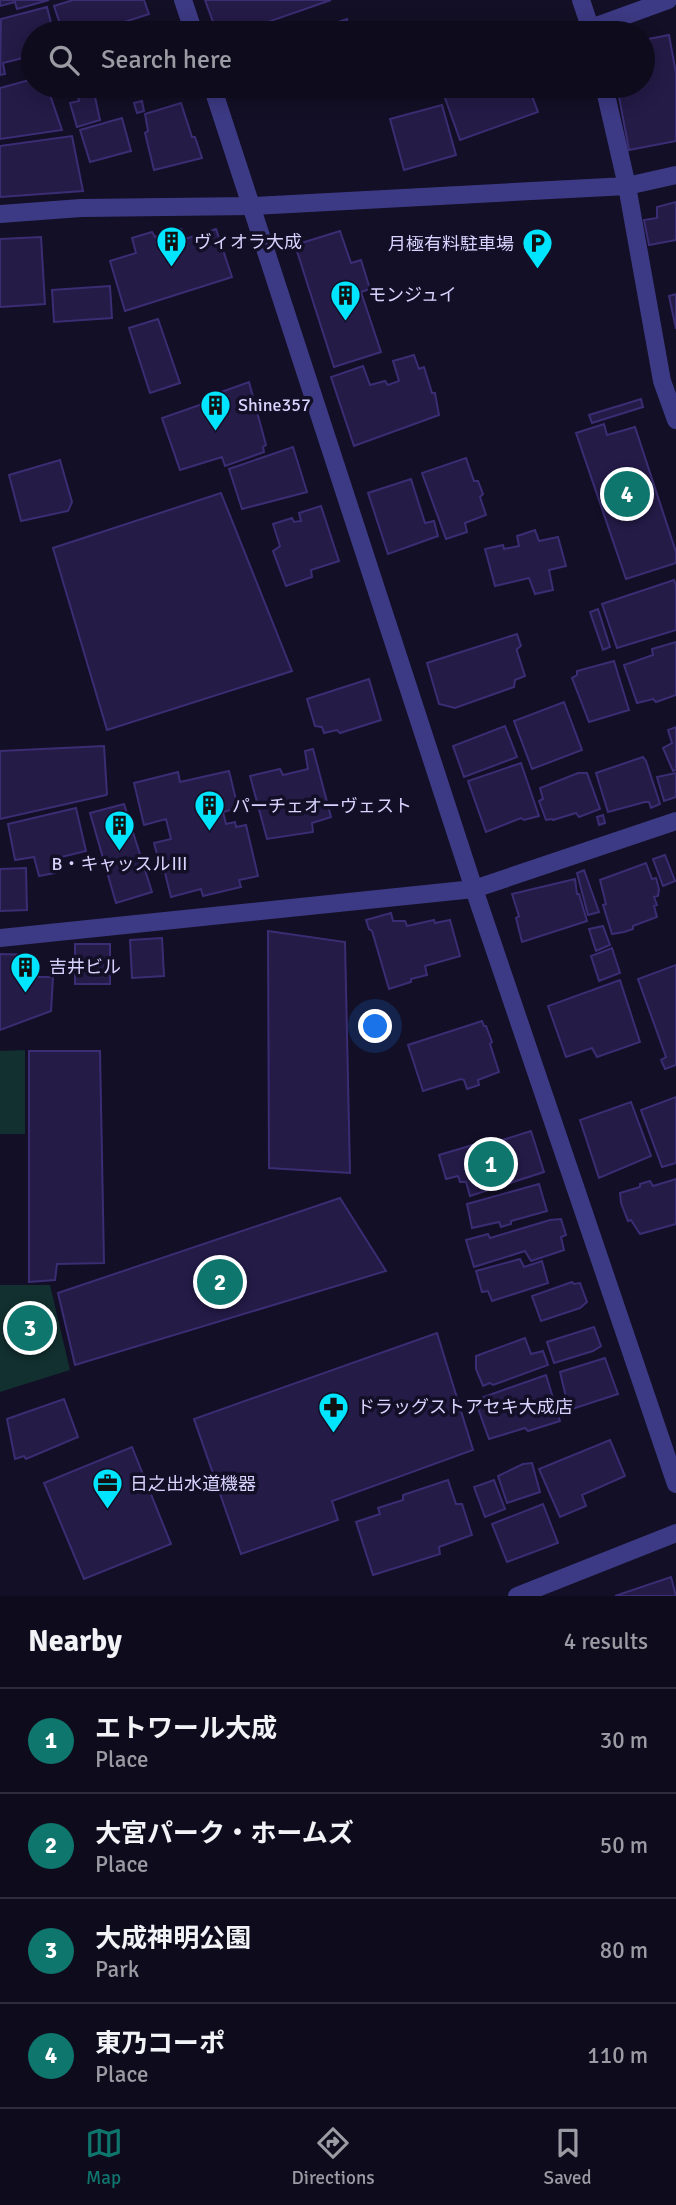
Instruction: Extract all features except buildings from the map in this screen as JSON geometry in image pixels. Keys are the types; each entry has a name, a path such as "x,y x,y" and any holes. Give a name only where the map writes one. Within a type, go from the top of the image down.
{"street":[{"path":"183,0 190,21"},
{"path":"581,0 588,21"},
{"path":"617,21 668,0"},
{"path":"216,98 474,889 676,1484"},
{"path":"607,98 627,186 662,381 676,420"},
{"path":"0,214 81,208 252,206 627,186 676,175"},
{"path":"0,937 474,889 676,821"},
{"path":"517,1596 676,1533"}],"green space":[{"path":"25,1050 25,1134 0,1134 0,1051"},
{"path":"0,1285 50,1285 70,1370 0,1392"}],"place":[{"name":"ヴィオラ大成","path":"171,269"},
{"name":"月極有料駐車場","path":"537,271"},
{"name":"モンジュイ","path":"345,322"},
{"name":"Shine357","path":"215,432"},
{"name":"東乃コーポ","path":"627,494"},
{"name":"パーチェオーヴェスト","path":"209,833"},
{"name":"B・キャッスルⅢ","path":"120,853"},
{"name":"吉井ビル","path":"26,994"},
{"name":"エトワール大成","path":"491,1164"},
{"name":"大宮パーク・ホームズ","path":"220,1282"},
{"name":"大成神明公園","path":"30,1328"},
{"name":"ドラッグストアセキ大成店","path":"334,1434"},
{"name":"日之出水道機器","path":"107,1511"}]}
